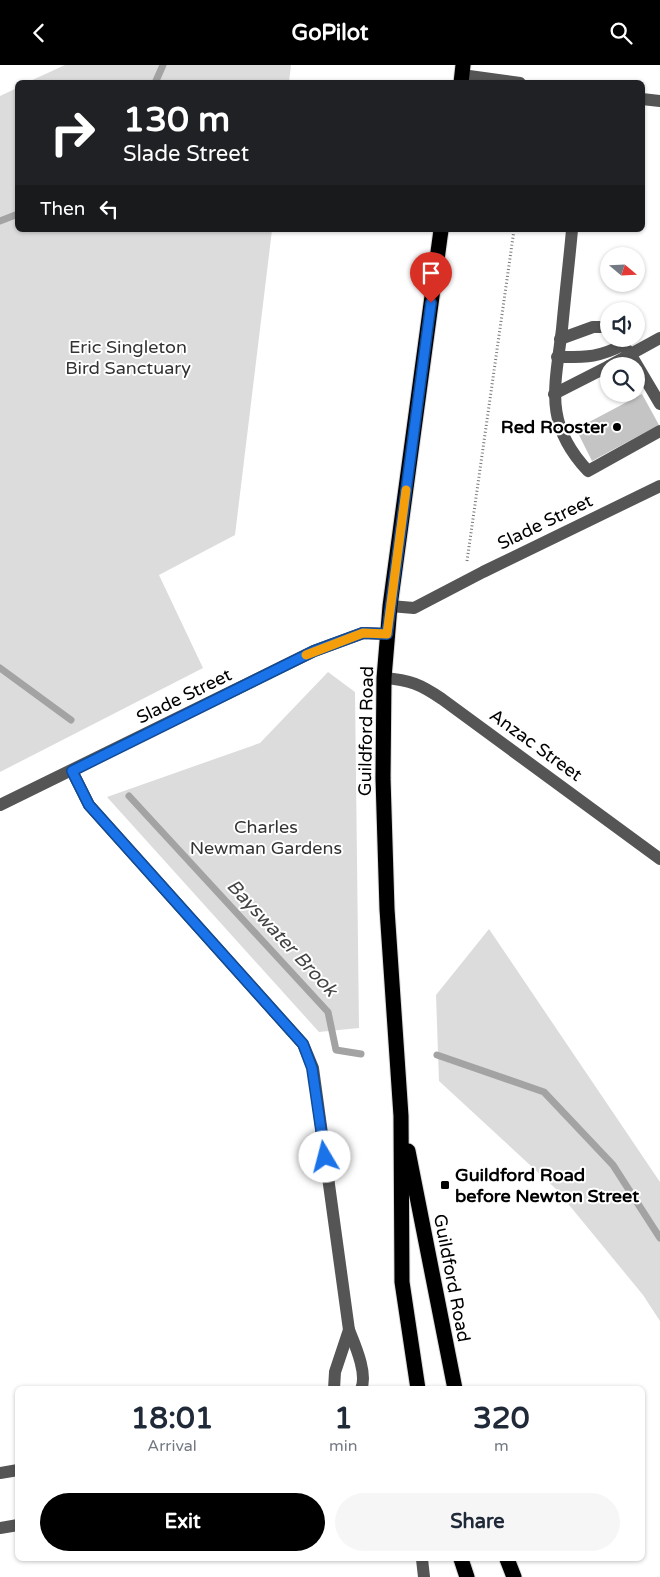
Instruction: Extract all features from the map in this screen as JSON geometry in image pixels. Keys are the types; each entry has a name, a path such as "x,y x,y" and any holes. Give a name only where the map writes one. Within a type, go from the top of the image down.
{"highway":[{"name":"Guildford Road","path":"418,1386 402,1282 401,1115 387,909 383,778 384,678 390,606 441,232"},
{"name":"Guildford Road","path":"401,1115 454,1386"},
{"path":"462,1561 467,1577"},
{"path":"508,1561 514,1577"}],"street":[{"path":"462,74 501,80"},
{"path":"645,99 660,101"},
{"path":"572,232 554,394 560,427 573,455 588,471 660,431"},
{"path":"560,339 593,327 600,327"},
{"path":"626,357 660,338"},
{"path":"557,357 604,355 623,345 634,353"},
{"path":"631,347 660,404"},
{"path":"554,394 600,371"},
{"name":"Slade Street","path":"390,606 414,608 660,486"},
{"name":"Slade Street","path":"0,805 314,651 363,633 387,634"},
{"name":"Anzac Street","path":"384,678 407,680 442,699 660,859"},
{"path":"72,771 89,805 303,1044 312,1068 349,1331 358,1352 363,1386"},
{"path":"334,1386 335,1371 349,1331"},
{"path":"0,1473 15,1470"},
{"path":"0,1528 15,1526"},
{"path":"422,1561 424,1577"}],"path":[{"path":"464,582 514,232"}],"green space":[{"path":"65,65 291,65 289,80 32,80"},
{"name":"Eric Singleton Bird Sanctuary","path":"15,89 15,232 272,232 235,535 159,575 203,668 0,772 0,96"},
{"name":"Charles Newman Gardens","path":"328,672 355,692 359,1028 319,1032 107,797 260,743"},
{"path":"489,929 660,1182 660,1321 643,1295 556,1189 439,1081 436,995"}],"building":[{"name":"Red Rooster","path":"645,399 659,425 592,461 576,429 627,402 645,402"}],"waterway":[{"path":"156,80 163,65"},
{"path":"0,221 15,215"},
{"name":"Bayswater Brook","path":"0,668 71,720"},
{"name":"Bayswater Brook","path":"129,796 328,1012 336,1050 361,1054"},
{"name":"Bayswater Brook","path":"437,1055 544,1092 613,1165 660,1238"}],"slow traffic":[{"path":"306,655 363,633 387,634 406,490"}],"place":[{"name":"Red Rooster","path":"617,427"},
{"name":"Guildford Road before Newton Street","path":"445,1185"}],"route":[{"path":"325,1157 312,1068 303,1044 89,805 72,771 314,651 363,633 387,634 431,303"}]}
